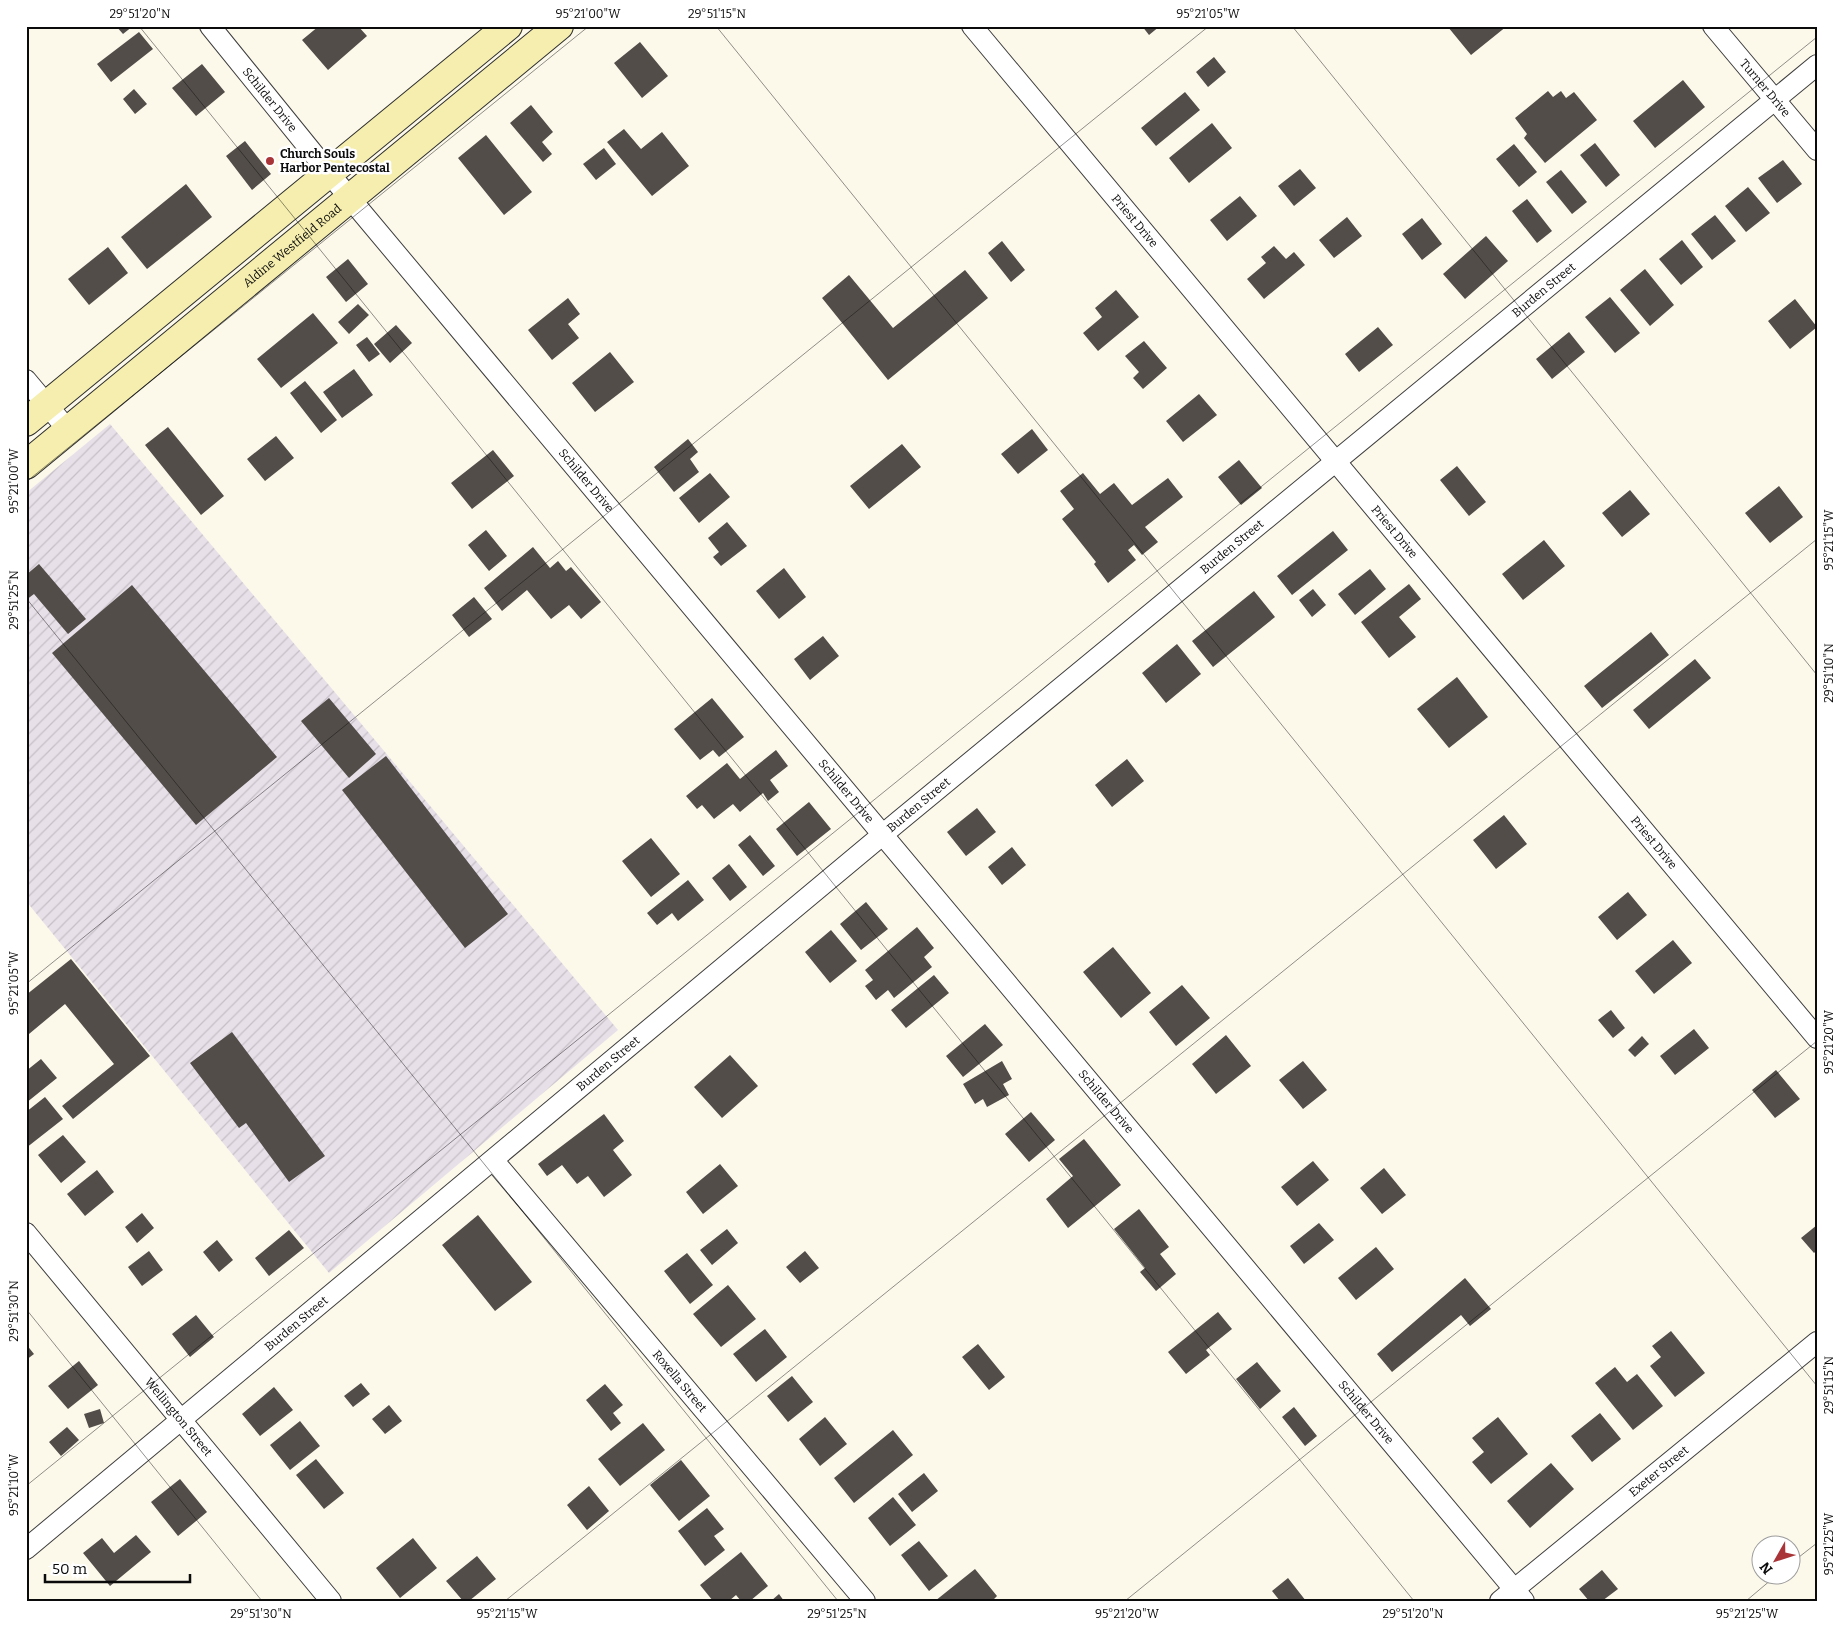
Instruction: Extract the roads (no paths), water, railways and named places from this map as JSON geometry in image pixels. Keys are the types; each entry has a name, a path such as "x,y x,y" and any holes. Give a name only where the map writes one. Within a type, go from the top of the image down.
{"main road":[{"path":"26,422 508,26"},
{"name":"Aldine Westfield Road","path":"26,465 208,313 559,26"}],"street":[{"name":"Schilder Drive","path":"210,26 1513,1597"},
{"name":"Priest Drive","path":"972,26 1817,1038"},
{"name":"Turner Drive","path":"1713,26 1817,150"},
{"name":"Burden Street","path":"26,1549 882,835 1817,65"},
{"path":"26,380 68,430"},
{"name":"Roxella Street","path":"494,1160 864,1601"},
{"name":"Wellington Street","path":"26,1233 331,1601"},
{"name":"Exeter Street","path":"1513,1597 1817,1342"}],"place":[{"name":"Church Souls Harbor Pentecostal","path":"270,161"}]}
